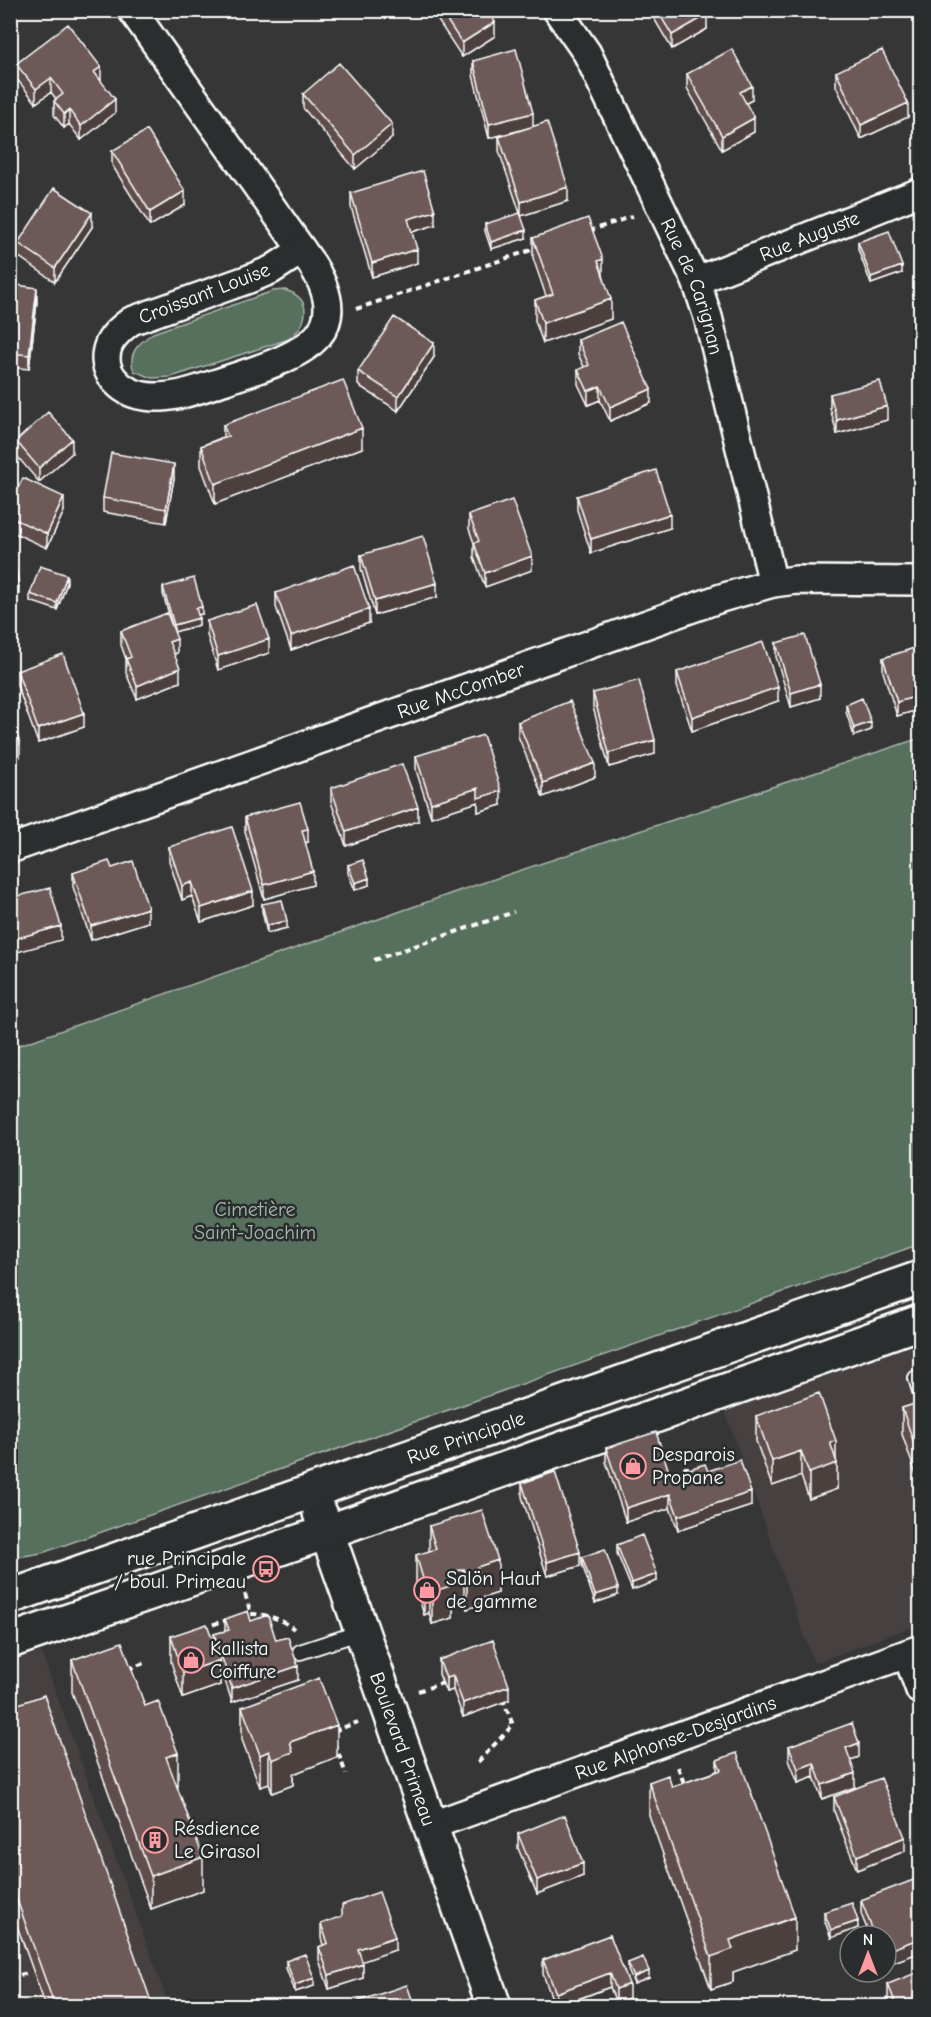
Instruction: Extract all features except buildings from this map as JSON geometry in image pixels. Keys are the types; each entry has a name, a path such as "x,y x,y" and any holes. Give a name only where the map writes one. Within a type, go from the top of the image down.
{"street":[{"name":"Croissant Louise","path":"132,10 315,268 323,284 328,309 326,324 307,348 276,363 172,396 152,397 130,392 118,386 110,375 106,359 109,344 119,330 131,321 271,270 302,250"},
{"name":"Rue de Carignan","path":"557,10 587,53 696,281 708,317 773,583"},
{"name":"Rue Auguste","path":"696,281 921,192"},
{"name":"Rue McComber","path":"10,849 721,598 773,583 818,579 921,582"},
{"name":"Rue Principale","path":"10,1597 921,1278"},
{"path":"10,1641 327,1532 921,1322"},
{"name":"Boulevard Primeau","path":"313,1492 494,2007"},
{"path":"914,1652 921,1690"},
{"name":"Rue Alphonse-Desjardins","path":"430,1826 914,1652"}],"lane":[{"path":"300,1652 361,1632"}],"path":[{"path":"582,233 637,215"},
{"path":"350,310 538,248"},
{"path":"374,960 514,912"},
{"path":"683,1468 692,1468 694,1474"},
{"path":"244,1590 251,1613 248,1620"},
{"path":"240,1616 251,1613 271,1616 294,1629 304,1626"},
{"path":"208,1637 206,1627 228,1620"},
{"path":"121,1671 147,1662"},
{"path":"416,1692 443,1683"},
{"path":"478,1762 513,1725 504,1702"},
{"path":"328,1733 359,1722"},
{"path":"667,1741 687,1791"},
{"path":"334,1743 346,1774"},
{"path":"10,1978 27,1973"}],"shaded area":[{"path":"920,1343 920,1624 814,1663 725,1411"},
{"path":"41,1652 169,2006 11,2006 10,1662"}],"green space":[{"path":"285,290 301,299 305,312 300,326 289,339 171,377 152,378 134,371 133,354 139,345 153,333 273,291"},
{"name":"Cimetière Saint-Joachim","path":"920,738 920,1244 42,1553 11,1558 11,1048 464,889"}],"place":[{"name":"Desparois Propane","path":"633,1466"},
{"name":"rue Principale / boul. Primeau","path":"266,1569"},
{"name":"Salön Haut de gamme","path":"427,1590"},
{"name":"Kallista Coiffure","path":"191,1660"},
{"name":"Résdience Le Girasol","path":"155,1840"}]}
